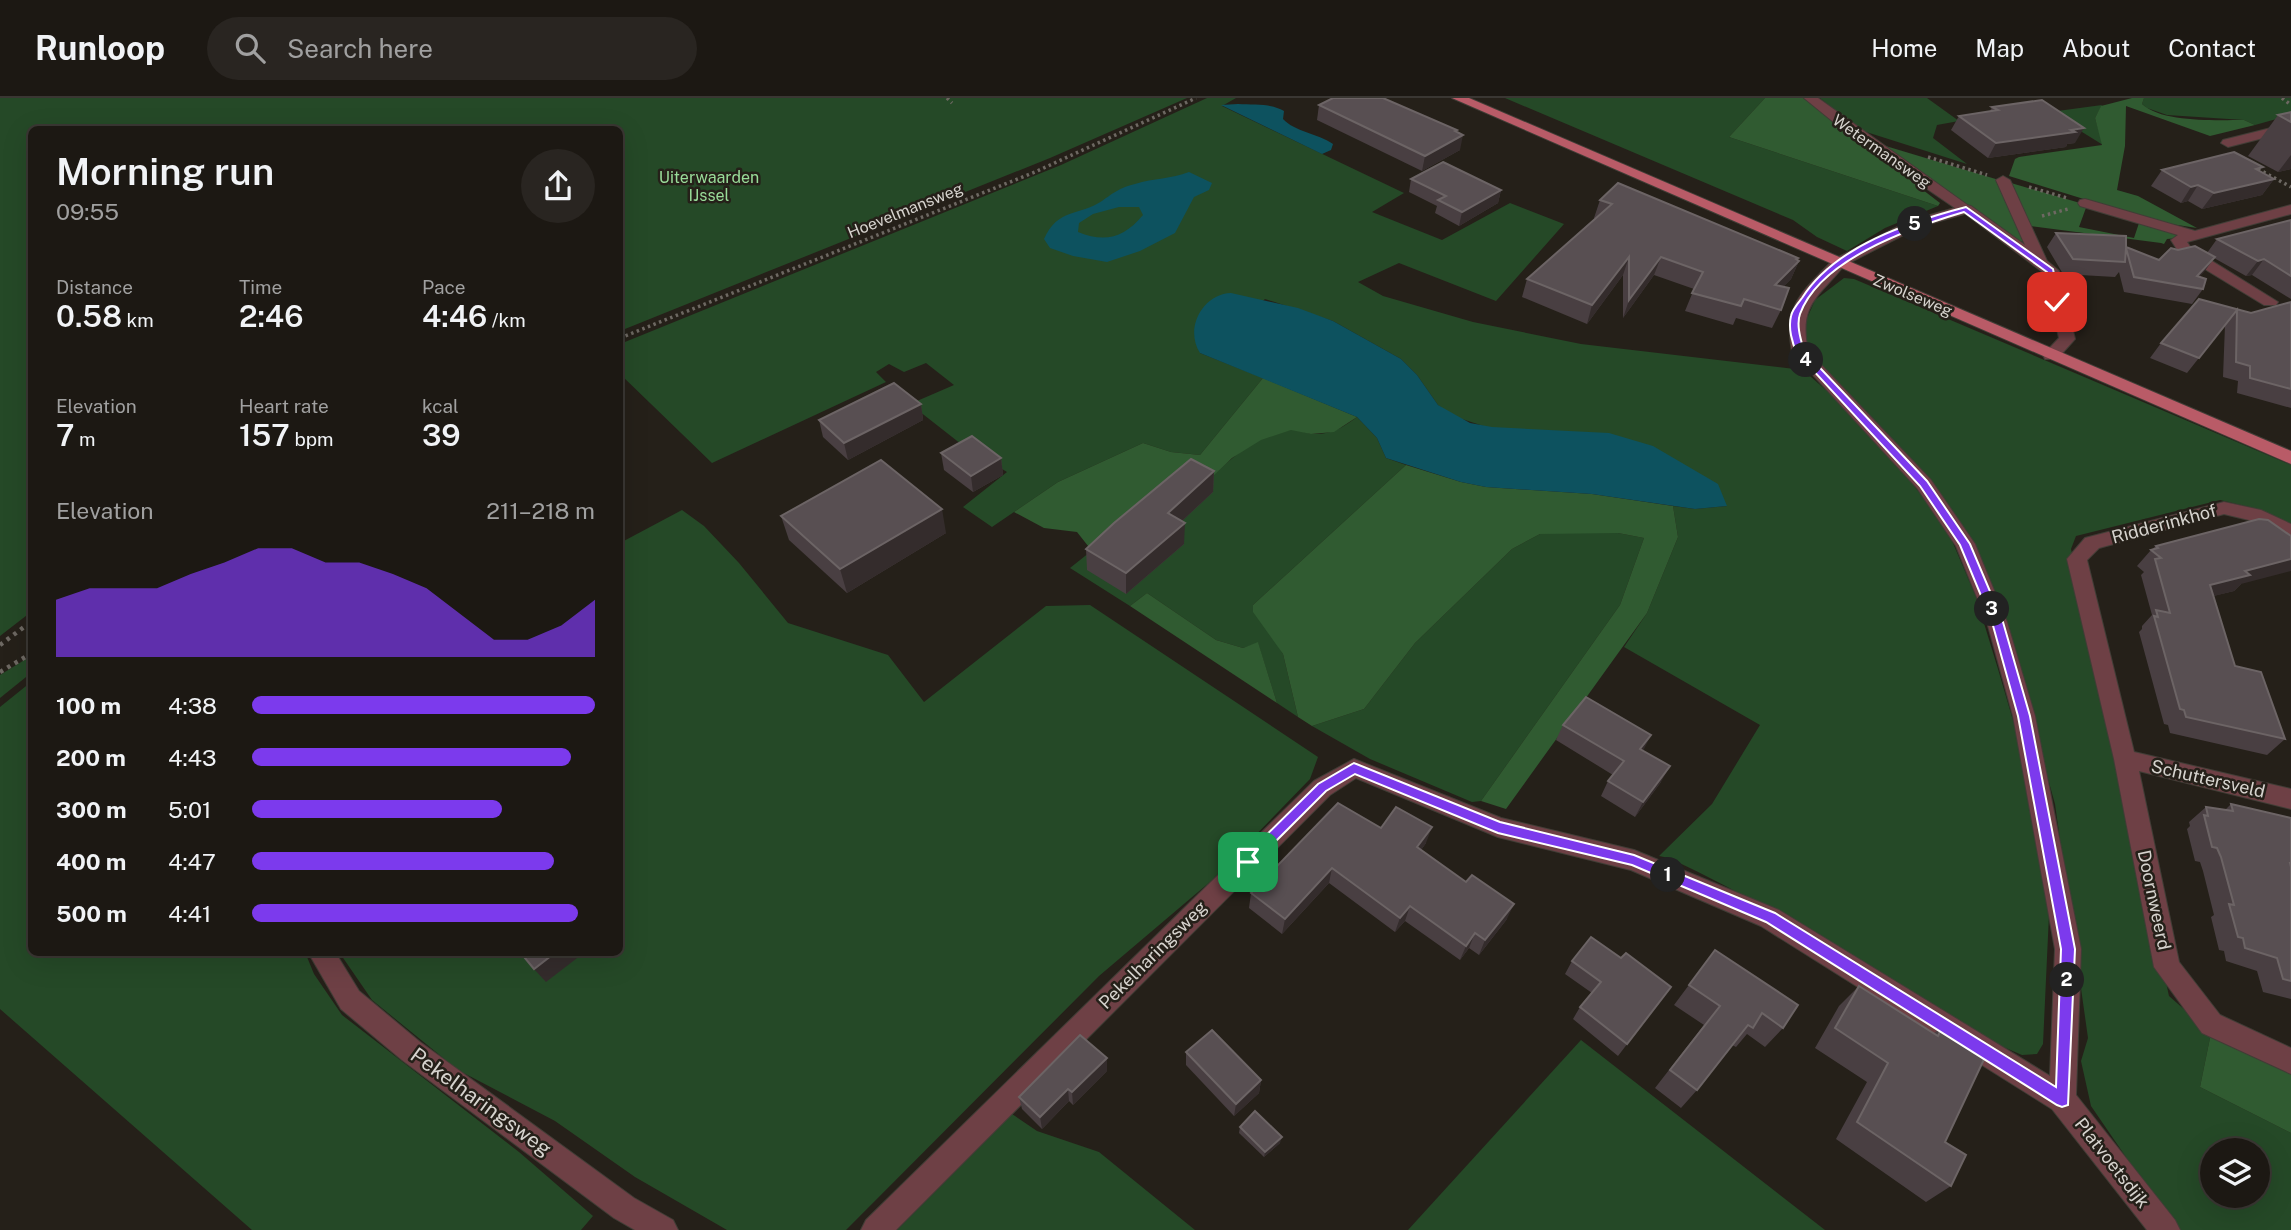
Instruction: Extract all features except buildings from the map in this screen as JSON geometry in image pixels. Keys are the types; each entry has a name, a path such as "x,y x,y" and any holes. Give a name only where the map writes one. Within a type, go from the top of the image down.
{"main road":[{"name":"Zwolseweg","path":"1458,98 2291,458"}],"street":[{"name":"Wetermansweg","path":"1810,98 2050,271 2067,339 2051,355"},
{"path":"2228,142 2291,127"},
{"path":"2003,180 2041,263"},
{"path":"2085,203 2196,236"},
{"path":"1966,209 1914,224 1838,262 1810,292 1795,315 1795,333 1800,352 1924,484 1965,544 1997,622 2024,716 2068,949 2062,1100"},
{"path":"2270,302 2185,251 2178,240 2291,209"},
{"name":"Ridderinkhof","path":"2125,759 2077,559 2092,543 2224,508 2254,515 2291,532"},
{"name":"Schuttersveld","path":"2125,759 2291,799"},
{"name":"Doornweerd","path":"2125,759 2168,967 2211,1024 2291,1061"},
{"name":"Pekelharingsweg","path":"876,1230 1322,788 1354,768 1498,827 1634,860 1770,918 2062,1100"},
{"name":"Pekelharingsweg","path":"323,956 349,1000 411,1051 624,1208 663,1230"},
{"name":"Platvoetsdijk","path":"2062,1100 2165,1230"}],"path":[{"path":"947,98 952,103"},
{"name":"Hoevelmansweg","path":"623,337 1035,172 1196,98"},
{"path":"2282,98 2291,105"},
{"path":"1924,156 2085,203"},
{"path":"2252,166 2291,187"},
{"path":"0,645 28,624"},
{"path":"0,672 28,655"}],"green space":[{"name":"Uiterwaarden IJssel","path":"0,98 1187,98 1050,158 623,330 623,126 28,126 28,614 0,636"},
{"path":"1207,98 1236,98 1222,106 1404,193 1372,212 1442,240 1510,203 1564,224 1496,301 1399,263 1358,282 1383,296 1473,322 1581,344 1803,370 1850,411 1892,457 1947,529 1976,597 2019,741 2050,893 2043,1044 2037,1054 2022,1055 1994,1043 1752,900 1669,858 1659,856 1712,804 1760,725 1624,647 1647,613 1678,537 1673,506 1695,509 1727,506 1453,416 1438,405 1417,375 1401,359 1333,321 1265,299 1200,353 1263,378 1200,455 1171,452 1143,443 1058,482 992,527 963,507 1007,472 961,444 910,404 954,385 926,363 904,372 889,364 876,372 886,382 712,463 623,377 623,343 1061,165"},
{"path":"1505,98 1765,98 1729,137 1938,206 1885,228 1847,251 1817,237 1793,220"},
{"path":"1765,98 1803,98 1940,203 1938,206 1729,137"},
{"path":"1820,98 1927,98 1959,121 1937,125 1933,138 1967,164 1860,130"},
{"path":"2132,98 2144,98 2142,104 2163,115 2205,120 2244,120 2255,125 2210,136 2126,106 2125,146 2117,190 2138,196 2197,228 2158,222 2009,176 2015,159 2019,157 2102,145 2095,118 2101,106"},
{"path":"2144,98 2291,98 2291,115 2255,125 2244,120 2167,115 2147,108 2142,104"},
{"path":"2102,105 2095,118 2103,145 2050,112"},
{"path":"1879,144 1999,180 2025,241 2019,242"},
{"path":"2011,183 2087,205 2079,227 2134,238 2139,223 2176,234 2178,238 2167,239 2164,244 2031,226"},
{"path":"1844,278 1854,279 2291,465 2291,524 2258,509 2220,500 2076,536 2071,549 2169,996 2211,1033 2200,1087 2291,1133 2291,1230 2176,1230 2091,1106 2081,1061 2088,1038 2055,804 2012,649 1976,560 1822,370 1808,349 1802,330 1815,300"},
{"path":"1263,378 1357,417 1334,432 1311,434 1291,430 1261,440 1232,458 1207,482 1092,551 1077,532 1044,528 1014,512 1058,482 1143,443 1171,452 1200,455"},
{"path":"1357,417 1377,438 1386,458 1406,465 1253,605 1283,654 1298,717 1277,703 1258,643 1243,648 1216,640 1147,593 1130,606 1070,568 1178,482 1207,482 1234,457 1266,436 1293,430 1312,434 1331,432"},
{"path":"1406,465 1486,487 1592,494 1673,506 1678,537 1647,613 1506,809 1481,801 1620,605 1644,538 1618,533 1540,534 1512,549 1415,643 1364,709 1312,726 1298,717 1283,654 1253,612 1253,605"},
{"path":"682,510 704,526 739,563 788,623 888,655 924,702 1046,606 1090,605 1318,757 1310,779 1211,881 1099,976 846,1230 727,1230 635,1177 555,1121 458,1070 372,1000 342,956 623,956 623,541"},
{"path":"1567,531 1618,533 1644,538 1620,605 1481,801 1472,802 1370,759 1312,726 1364,709 1415,643 1512,549 1540,534"},
{"path":"1147,593 1216,640 1243,648 1258,642 1277,703 1130,606"},
{"path":"28,658 28,675 0,698 0,675"},
{"path":"28,684 28,956 307,956 314,974 342,1015 519,1152 593,1216 581,1230 252,1230 0,1009 0,707"},
{"path":"2211,1033 2291,1071 2291,1133 2200,1087"},
{"path":"1581,1040 1825,1230 1408,1230"},
{"path":"1012,1114 1037,1131 1099,1152 1195,1230 897,1230"}],"water":[{"path":"1221,105 1279,108 1284,111 1283,119 1300,130 1333,144 1331,150 1322,154"},
{"path":"1189,172 1212,183 1209,190 1194,197 1175,233 1140,251 1107,262 1073,256 1050,248 1044,239 1062,217 1093,206 1121,189","holes":["1119,207 1139,207 1143,215 1129,229 1114,236 1105,238 1078,232 1079,223 1093,214"]},
{"path":"1231,293 1298,308 1333,321 1401,359 1417,375 1438,405 1470,423 1492,427 1609,433 1653,446 1718,484 1727,506 1695,509 1592,494 1486,487 1461,482 1386,458 1377,438 1357,417 1200,353 1194,333 1199,314 1212,299"}],"route":[{"path":"1248,862 1322,788 1354,768 1498,827 1634,860 1770,918 2062,1100 2068,949 2024,716 1997,622 1965,544 1924,484 1847,399 1809,364 1800,352 1795,333 1795,315 1810,292 1838,262 1914,224 1966,209 2050,271 2057,302"}]}
